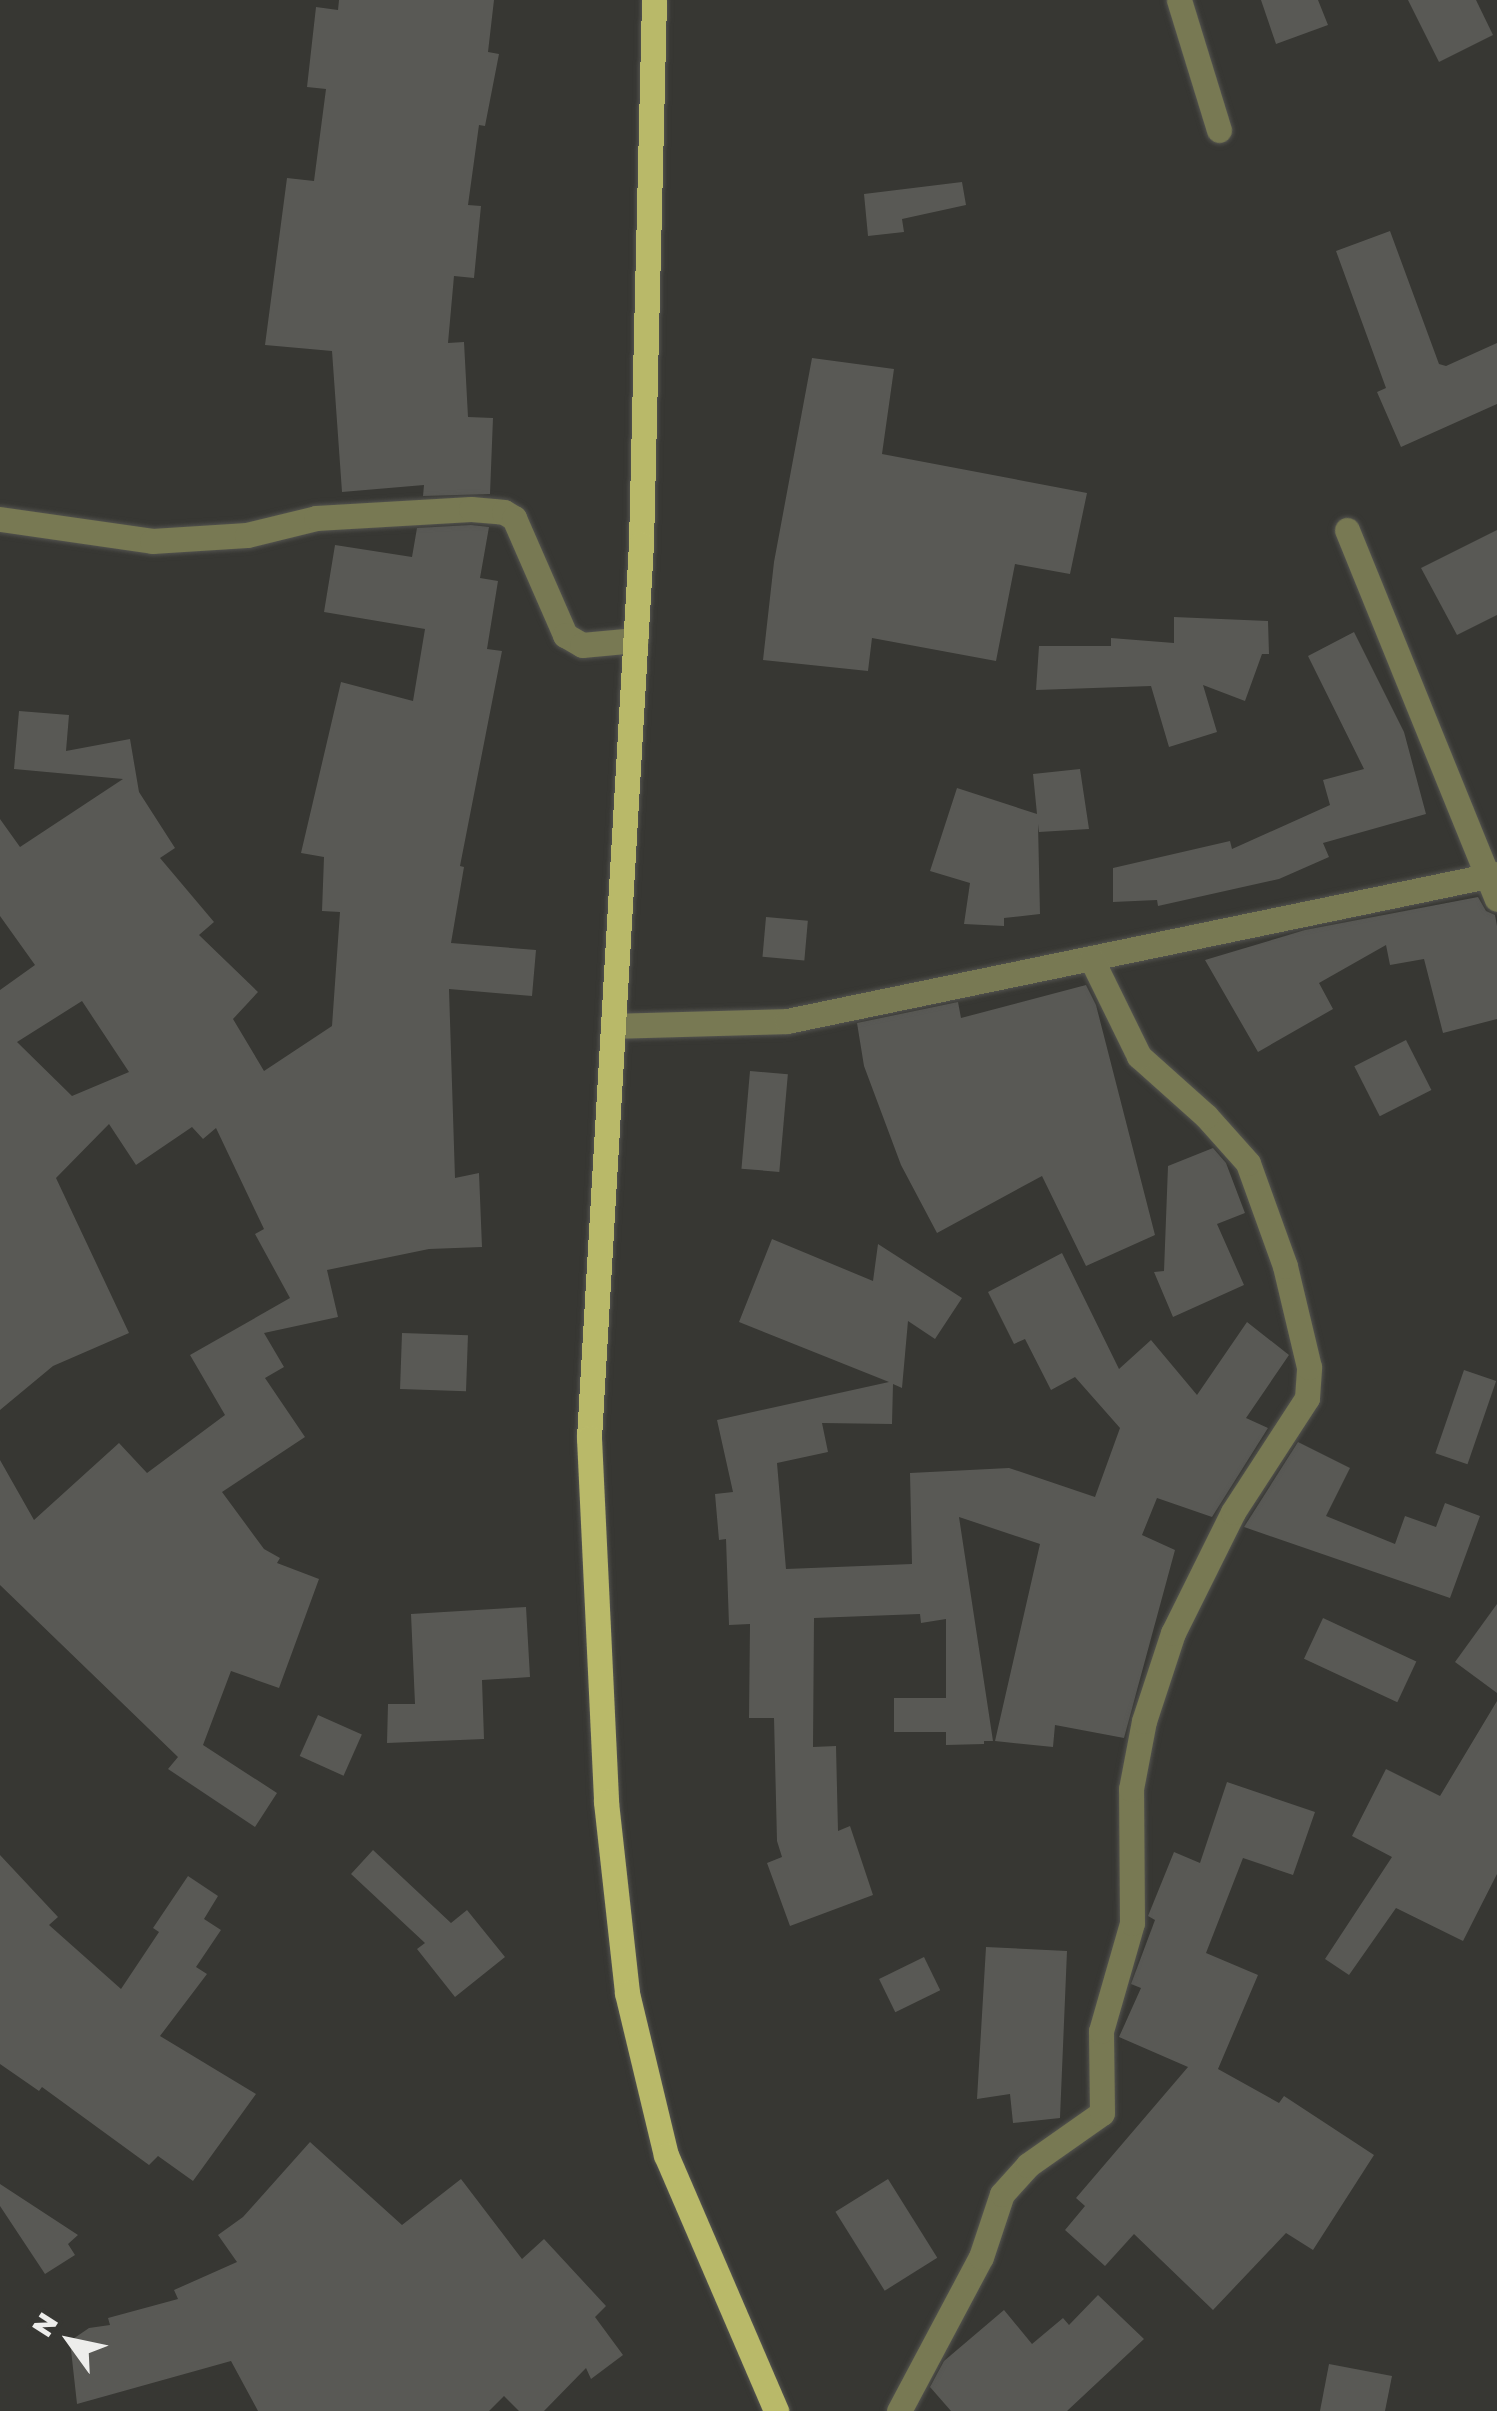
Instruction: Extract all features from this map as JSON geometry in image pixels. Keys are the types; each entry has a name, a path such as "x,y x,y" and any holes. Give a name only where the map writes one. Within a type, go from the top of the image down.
{"main road":[{"path":"654,0 636,640 589,1438 606,1802 627,1993 666,2155 776,2411"}],"street":[{"path":"1179,0 1219,130"},
{"path":"0,520 152,541 247,535 316,518 471,510 504,512 514,518 565,635 582,644 636,640"},
{"path":"613,1026 787,1020 1091,958 1494,883 1347,530"},
{"path":"899,2411 981,2257 1002,2194 1028,2165 1102,2113 1101,2031 1132,1922 1131,1789 1144,1722 1173,1633 1225,1529 1306,1398 1309,1367 1285,1266 1248,1162 1206,1116 1139,1056 1091,958"}],"building":[{"path":"339,0 494,0 488,52 499,54 485,126 479,125 468,205 481,206 474,278 454,276 448,343 464,342 468,417 493,418 490,494 423,496 424,485 342,492 332,351 265,345 287,178 314,181 326,89 307,87 316,7 338,10"},
{"path":"1261,0 1318,0 1328,25 1276,44"},
{"path":"1408,0 1476,0 1493,35 1439,62"},
{"path":"962,182 966,205 902,219 904,232 868,236 864,194"},
{"path":"1390,231 1439,364 1446,366 1497,343 1497,404 1401,447 1377,392 1386,388 1336,251"},
{"path":"812,358 894,369 882,454 1087,493 1070,574 1015,564 996,661 872,638 868,671 763,660 774,562"},
{"path":"489,527 480,578 498,581 487,649 502,651 460,866 464,867 451,943 536,950 532,996 449,989 455,1178 479,1173 482,1247 429,1249 327,1270 338,1317 264,1333 284,1367 265,1378 305,1437 222,1492 264,1549 280,1558 277,1563 319,1579 279,1688 231,1671 203,1745 277,1793 255,1827 168,1769 178,1757 0,1585 0,1460 34,1520 119,1443 147,1473 225,1415 190,1355 290,1298 255,1234 264,1229 216,1128 203,1139 192,1127 136,1165 109,1124 56,1178 129,1333 53,1366 0,1410 0,990 35,965 0,916 0,819 20,847 123,779 14,769 19,711 69,715 66,751 130,739 139,792 175,848 160,858 214,922 199,935 258,992 233,1019 264,1071 332,1026 340,912 322,911 324,857 301,853 341,682 413,701 425,629 324,612 335,545 412,557 417,528","holes":["82,1001 129,1072 72,1096 17,1042"]},
{"path":"1497,530 1497,615 1457,635 1421,568"},
{"path":"1174,617 1268,621 1269,654 1262,654 1245,701 1203,685 1217,732 1169,747 1151,686 1036,690 1039,646 1111,646 1111,638 1174,643"},
{"path":"1354,632 1404,732 1426,814 1323,843 1329,857 1279,879 1158,906 1157,900 1113,902 1113,868 1230,841 1232,849 1330,805 1323,780 1364,769 1308,656"},
{"path":"1080,769 1089,829 1039,832 1038,824 1040,914 1004,918 1004,926 964,924 970,883 930,871 957,788 1037,814 1033,774"},
{"path":"1478,897 1486,911 1495,915 1497,926 1497,1019 1443,1033 1424,959 1390,965 1386,945 1319,983 1333,1009 1258,1052 1205,960 1305,930"},
{"path":"766,917 808,921 804,961 763,957"},
{"path":"1086,985 1096,1005 1155,1235 1086,1266 1042,1176 937,1233 901,1165 864,1066 857,1023 958,1002 961,1018"},
{"path":"1406,1040 1431,1090 1380,1116 1354,1066"},
{"path":"750,1071 788,1074 779,1172 741,1169"},
{"path":"1213,1148 1226,1163 1245,1213 1217,1224 1244,1285 1173,1317 1154,1272 1164,1271 1168,1166"},
{"path":"772,1239 873,1281 878,1244 962,1298 935,1339 908,1321 902,1388 893,1384 892,1424 822,1423 828,1452 777,1463 786,1569 912,1564 910,1473 1009,1468 1095,1497 1120,1428 1075,1377 1051,1390 1025,1339 1014,1344 988,1292 1062,1253 1119,1369 1151,1340 1197,1395 1247,1322 1289,1355 1246,1418 1268,1428 1212,1517 1157,1498 1142,1535 1175,1550 1124,1738 1055,1725 1053,1747 995,1741 1040,1544 959,1517 993,1741 984,1744 946,1745 946,1732 894,1732 894,1698 946,1698 946,1619 921,1623 920,1614 814,1618 813,1747 836,1746 838,1831 850,1826 873,1895 790,1926 767,1863 782,1857 777,1841 774,1718 749,1718 750,1624 729,1625 726,1539 719,1540 715,1494 733,1492 717,1420 889,1382 739,1322"},
{"path":"402,1333 468,1335 466,1391 400,1389"},
{"path":"1464,1370 1496,1381 1467,1464 1435,1453"},
{"path":"1298,1442 1350,1468 1326,1516 1395,1544 1405,1516 1436,1527 1445,1503 1480,1516 1450,1598 1244,1527"},
{"path":"1497,1604 1497,1693 1455,1662"},
{"path":"526,1607 530,1677 482,1680 484,1739 387,1743 388,1704 415,1704 411,1614"},
{"path":"1323,1618 1416,1662 1397,1702 1304,1659"},
{"path":"1497,1701 1497,1874 1463,1941 1396,1908 1349,1975 1325,1959 1392,1857 1352,1836 1386,1769 1440,1796"},
{"path":"318,1715 362,1735 344,1776 300,1756"},
{"path":"1227,1782 1315,1812 1293,1875 1243,1858 1206,1953 1258,1975 1218,2069 1279,2103 1284,2096 1374,2155 1313,2250 1286,2233 1213,2310 1134,2234 1105,2266 1065,2230 1085,2206 1076,2198 1188,2067 1119,2037 1141,1988 1131,1984 1155,1920 1148,1916 1174,1852 1200,1863"},
{"path":"373,1850 451,1923 467,1910 505,1957 455,1997 417,1949 425,1943 351,1874"},
{"path":"0,1855 58,1917 49,1925 121,1989 159,1932 153,1928 188,1876 218,1896 204,1919 221,1930 196,1967 207,1974 160,2036 256,2094 193,2181 158,2156 149,2165 42,2087 39,2091 0,2064"},
{"path":"986,1947 1067,1951 1060,2118 1013,2123 1010,2094 977,2099"},
{"path":"924,1957 940,1990 895,2012 879,1979"},
{"path":"310,2142 402,2225 461,2179 522,2259 544,2239 606,2306 595,2317 623,2355 591,2379 586,2368 544,2411 519,2411 504,2396 489,2411 258,2411 231,2361 77,2404 70,2341 89,2328 110,2325 108,2318 178,2299 174,2290 237,2262 218,2235 243,2217"},
{"path":"888,2179 937,2258 885,2291 835,2212"},
{"path":"0,2184 78,2235 68,2244 75,2255 45,2274 0,2206"},
{"path":"1098,2295 1144,2339 1067,2411 951,2411 930,2387 944,2361 1004,2310 1032,2344 1063,2318 1069,2325"},
{"path":"1329,2364 1392,2376 1385,2411 1320,2411"}]}
